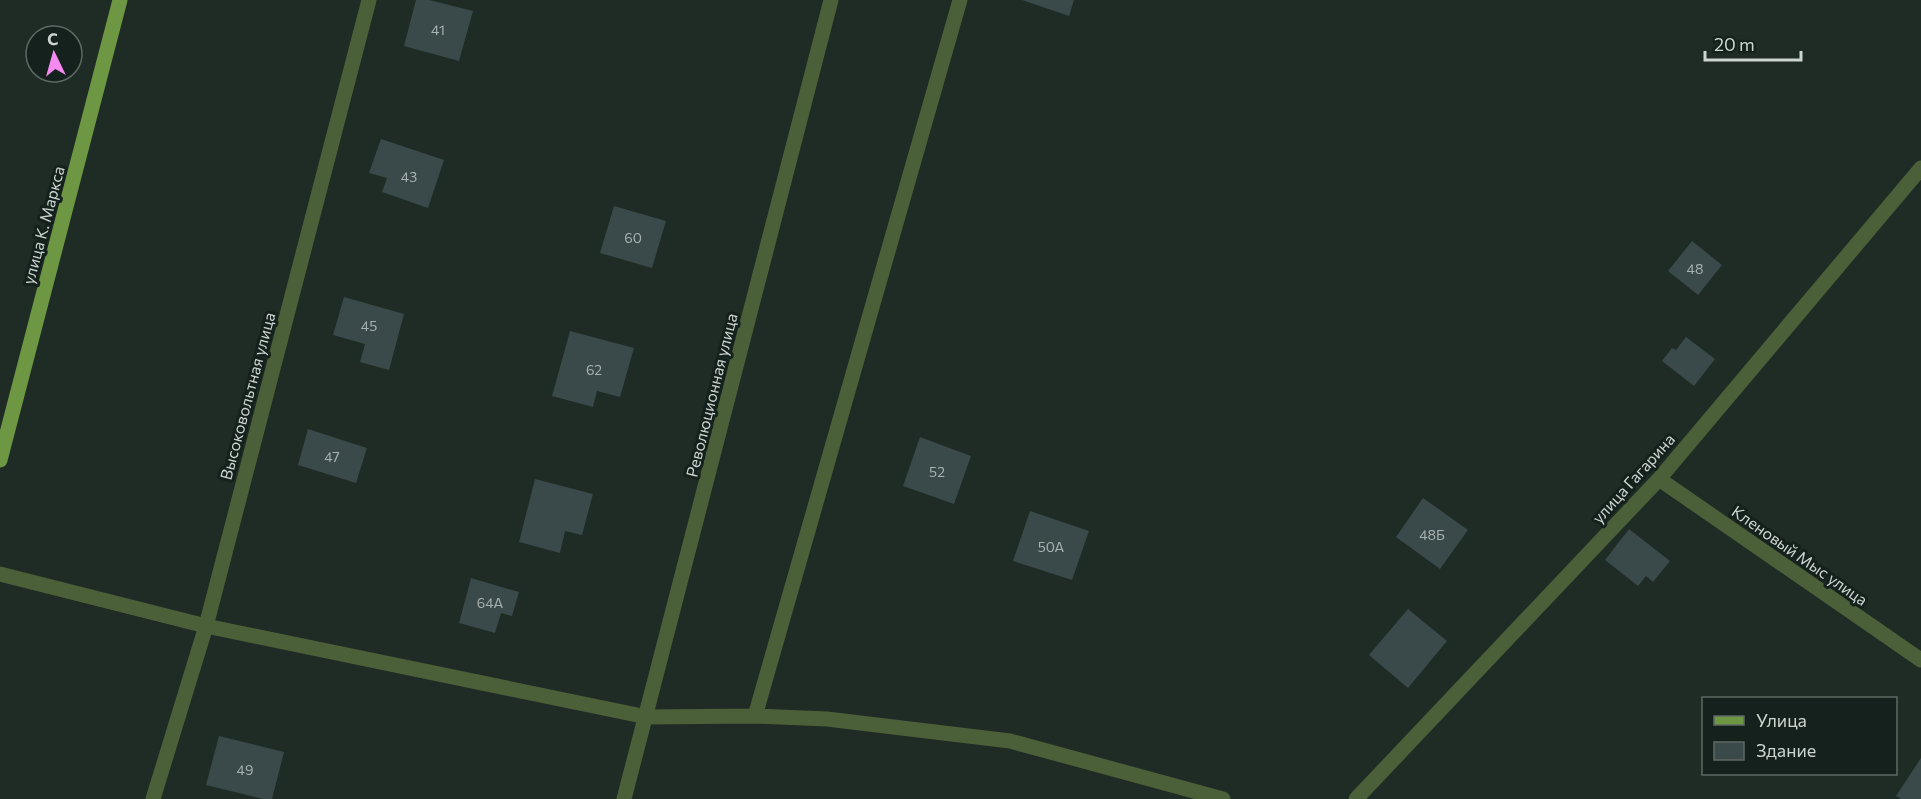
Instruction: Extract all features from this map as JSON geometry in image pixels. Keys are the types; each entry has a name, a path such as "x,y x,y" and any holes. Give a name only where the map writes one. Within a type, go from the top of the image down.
{"main road":[{"name":"улица К. Маркса","path":"0,460 120,0"}],"street":[{"name":"Высоковольтная улица","path":"153,799 206,626 369,0"},
{"name":"Революционная улица","path":"624,799 831,0"},
{"path":"754,716 960,0"},
{"name":"улица Гагарина","path":"1356,799 1659,479 1921,168"},
{"name":"Кленовый Мыс улица","path":"1659,479 1921,660"},
{"path":"0,574 206,626 647,717 754,716 827,719 1010,741 1223,799"}],"building":[{"path":"416,0 429,0 473,11 459,61 404,46"},
{"path":"1022,0 1074,0 1069,16"},
{"path":"381,139 444,160 428,208 382,192 387,178 369,173"},
{"path":"614,206 666,221 652,268 600,253"},
{"path":"1692,241 1722,265 1698,295 1668,271"},
{"path":"344,297 404,314 389,370 360,362 365,344 333,335"},
{"path":"570,331 634,348 620,397 597,391 593,407 552,396"},
{"path":"1686,337 1715,359 1694,386 1662,361 1672,348 1676,350"},
{"path":"308,429 367,448 356,483 298,465"},
{"path":"920,437 971,456 954,504 903,486"},
{"path":"535,479 593,494 582,535 565,531 560,553 519,542"},
{"path":"1423,498 1468,530 1440,569 1396,537"},
{"path":"1030,511 1089,531 1072,580 1013,561"},
{"path":"1629,529 1670,561 1653,582 1646,576 1638,586 1605,560"},
{"path":"471,578 519,592 512,616 501,613 495,633 459,623"},
{"path":"1408,609 1447,641 1408,688 1369,655"},
{"path":"219,736 284,752 272,799 263,799 206,785"},
{"path":"1921,758 1921,799 1901,799 1896,796"}]}
